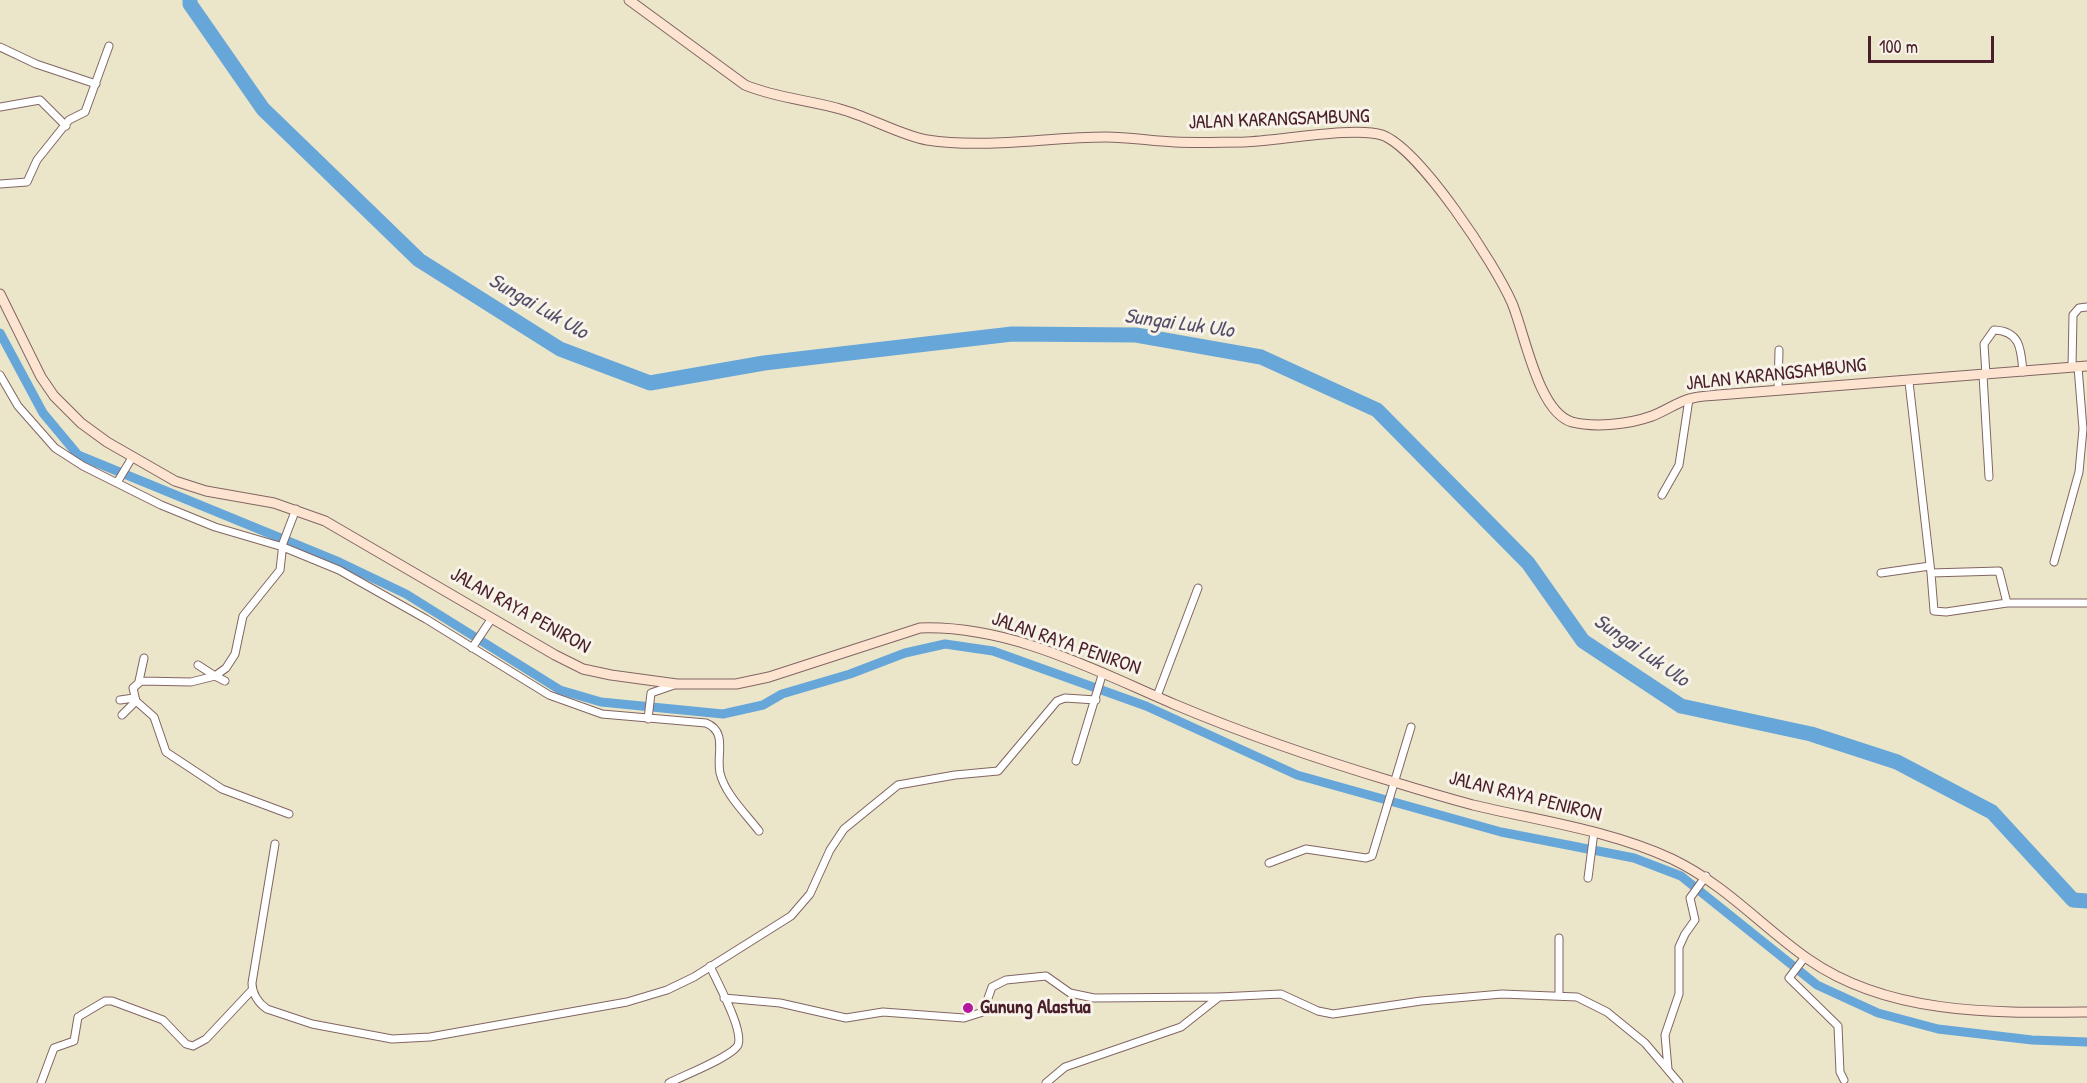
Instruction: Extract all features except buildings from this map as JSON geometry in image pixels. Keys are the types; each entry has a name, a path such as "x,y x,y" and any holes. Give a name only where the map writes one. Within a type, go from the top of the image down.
{"main road":[{"name":"JALAN KARANGSAMBUNG","path":"629,0 745,85 760,91 840,109 922,139 974,144 1109,137 1213,142 1340,134 1380,134 1406,150 1419,164 1474,240 1511,300 1548,404 1561,417 1570,422 1594,424 1631,421 1650,417 1689,399 1778,388 1910,382 2076,364"},
{"name":"JALAN RAYA PENIRON","path":"0,294 41,377 54,396 81,423 131,459 175,481 206,491 296,508 325,521 583,669 677,684 705,686 747,682 920,628 943,627 997,635 1103,672 1240,730 1394,782 1653,852 1706,876 1802,961 1856,985 1917,1004 1958,1009 2087,1012"}],"street":[{"path":"0,184 27,182 38,160 73,117 85,112 109,46"},
{"path":"0,47 36,64 96,84"},
{"path":"0,106 40,100 52,109 66,126"},
{"path":"2054,562 2079,472 2083,429 2073,315 2079,308 2087,307"},
{"path":"1989,477 1984,344 1990,332 2005,330 2018,341 2023,356 2023,369"},
{"path":"1778,388 1779,350"},
{"path":"0,375 18,406 53,447 83,466 119,479 161,505 215,527 283,545 339,570 474,646 549,695 602,714 649,716 706,723 717,729 720,742 718,766 723,783 759,831"},
{"path":"1910,382 1934,611 1946,612 2007,603 2087,603"},
{"path":"1662,495 1679,465 1689,399"},
{"path":"119,479 131,459"},
{"path":"139,681 191,682 215,676 226,668 235,654 243,616 280,570 283,545 296,508"},
{"path":"1881,573 1931,569 1999,571 2003,578 2007,603"},
{"path":"1157,696 1198,588"},
{"path":"474,646 492,618"},
{"path":"144,658 139,681 134,688 135,699 154,717 166,752 222,789 289,814"},
{"path":"198,664 225,681"},
{"path":"1076,761 1103,672"},
{"path":"649,716 650,696 657,689 677,684"},
{"path":"252,990 267,1009 312,1024 392,1040 430,1037 627,1002 681,985 791,916 810,894 830,850 844,829 898,785 944,776 998,771 1057,701 1065,698 1096,698"},
{"path":"120,700 135,699"},
{"path":"122,716 135,699"},
{"path":"1269,863 1306,849 1370,858 1375,852 1411,727"},
{"path":"1588,878 1593,837"},
{"path":"41,1083 54,1048 74,1040 78,1017 105,1001 112,1001 163,1020 186,1044 193,1046 206,1039 252,990 275,844"},
{"path":"1668,1069 1665,1033 1679,994 1679,947 1696,918 1690,897 1706,876"},
{"path":"1559,995 1560,938"},
{"path":"1802,961 1789,978 1839,1029 1840,1072 1844,1080"},
{"path":"669,1083 736,1048 739,1035 710,966"},
{"path":"724,998 780,1003 839,1017 893,1012 964,1018 983,1012 992,987 1006,980 1046,976 1070,993 1094,998 1281,994 1318,1011 1333,1014 1467,997 1559,995 1586,999 1607,1012 1645,1043 1679,1083"},
{"path":"1046,1083 1065,1066 1181,1027 1219,997"}],"waterway":[{"name":"Sungai Luk Ulo","path":"190,0 190,4 263,109 419,260 560,349 650,383 764,363 1012,334 1136,335 1261,357 1377,410 1528,563 1583,641 1681,706 1811,734 1897,762 1992,812 2073,900 2087,901"},
{"path":"0,333 43,413 78,455 339,562 406,594 560,690 601,702 723,714 763,705 782,694 850,674 905,653 945,644 993,651 1146,706 1297,775 1501,832 1634,858 1681,876 1817,985 1878,1013 1938,1029 2032,1040 2087,1042"}],"place":[{"name":"Gunung Alastua","path":"968,1008"}]}
